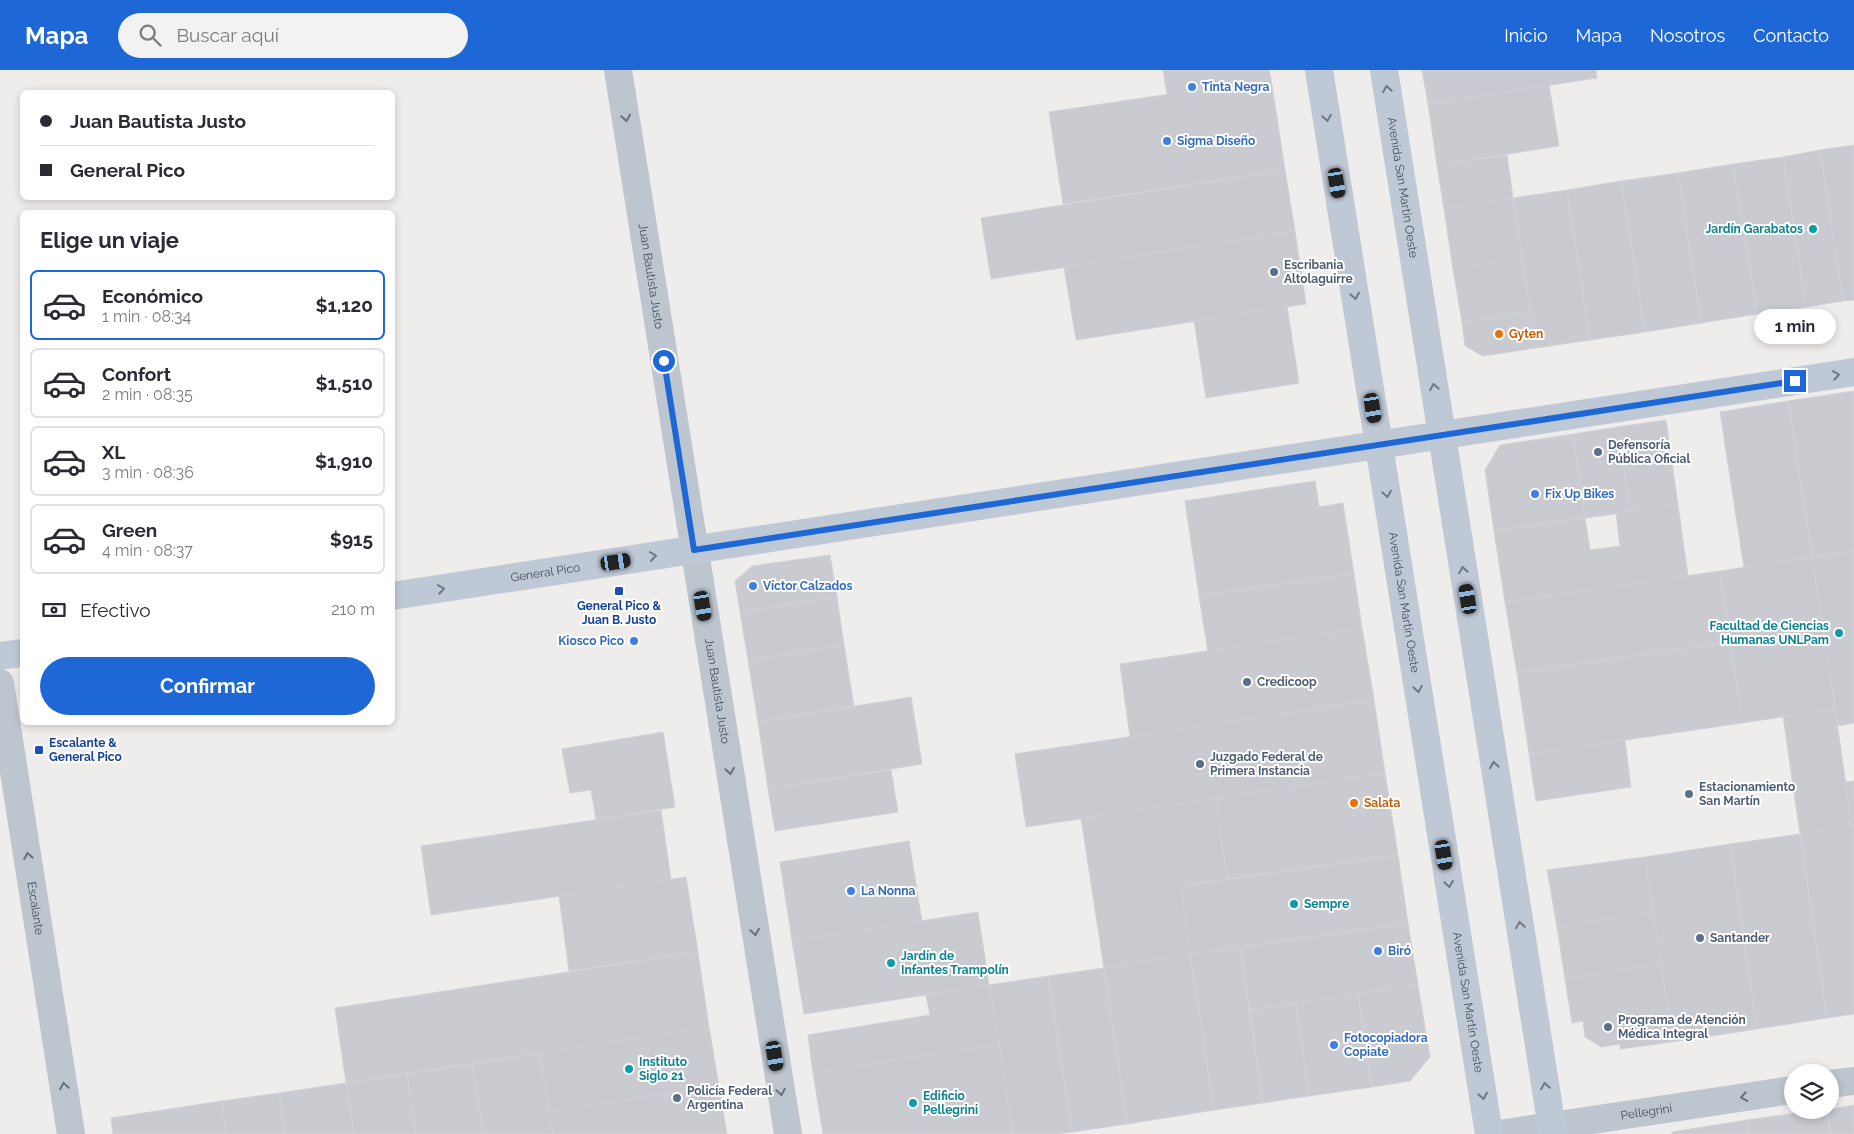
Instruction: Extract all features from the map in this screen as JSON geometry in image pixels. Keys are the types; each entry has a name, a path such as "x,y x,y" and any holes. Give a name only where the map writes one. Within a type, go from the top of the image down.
{"main road":[{"name":"Avenida San Martín Oeste","path":"1319,70 1489,1134"},
{"name":"Avenida San Martín Oeste","path":"1384,70 1552,1130"},
{"name":"General Pico","path":"395,596 1854,372"},
{"path":"0,656 20,653"}],"street":[{"name":"Juan Bautista Justo","path":"618,70 788,1134"},
{"name":"Escalante","path":"0,683 72,1134"},
{"path":"1839,1083 1854,1081"},
{"name":"Pellegrini","path":"1498,1134 1552,1130 1784,1091"}],"building":[{"name":"Tinta Negra","path":"1163,70 1269,70 1271,79 1167,95"},
{"path":"1422,70 1596,70 1597,78 1428,104"},
{"name":"Sigma Diseño","path":"1271,79 1285,170 1063,204 1049,112"},
{"path":"1549,85 1559,146 1437,165 1428,104"},
{"path":"1854,145 1854,300 1843,301 1820,150"},
{"name":"Jardín Garabatos","path":"1820,150 1843,301 1806,307 1783,157"},
{"path":"1507,155 1513,198 1444,209 1437,165"},
{"path":"1783,157 1806,307 1757,314 1733,164"},
{"path":"1733,164 1757,314 1701,323 1678,173"},
{"path":"1285,170 1295,231 991,279 981,218"},
{"path":"1678,173 1701,323 1645,332 1621,181"},
{"path":"1621,181 1645,332 1590,340 1567,190"},
{"path":"1567,190 1590,340 1536,348 1513,198"},
{"path":"1513,198 1522,258 1453,269 1444,209"},
{"path":"1295,231 1306,304 1076,340 1064,267"},
{"path":"1522,258 1531,312 1462,322 1453,269"},
{"path":"1287,306 1299,383 1206,398 1194,321"},
{"name":"Gyten","path":"1531,312 1536,348 1483,356 1465,346 1462,322"},
{"path":"1854,391 1854,551 1812,557 1788,401"},
{"path":"1788,401 1812,557 1744,568 1720,412"},
{"path":"1666,420 1678,505 1630,512 1618,427"},
{"path":"1618,427 1630,512 1585,518 1573,434"},
{"name":"Fix Up Bikes","path":"1573,434 1585,518 1494,531 1485,470 1500,445"},
{"path":"1315,481 1319,507 1343,503 1354,574 1199,596 1185,501"},
{"path":"1678,505 1688,576 1505,602 1494,531 1585,518 1590,550 1620,546 1616,513"},
{"name":"Facultad de Ciencias Humanas UNLPam","path":"1854,551 1854,723 1837,726 1812,557"},
{"path":"830,555 837,597 740,612 735,581 752,566"},
{"path":"1812,557 1835,709 1742,723 1720,571"},
{"path":"1720,571 1730,642 1517,673 1505,602"},
{"path":"1354,574 1362,628 1208,652 1199,596"},
{"path":"837,597 844,645 748,660 740,612"},
{"name":"Credicoop","path":"1362,628 1374,700 1130,737 1120,664"},
{"path":"1730,642 1742,723 1529,754 1517,673"},
{"path":"844,645 854,706 758,722 748,660"},
{"path":"911,697 922,764 768,789 758,722"},
{"name":"Juzgado Federal de Primera Instancia","path":"1374,700 1385,773 1026,827 1015,754"},
{"path":"1835,709 1852,826 1800,834 1783,716"},
{"path":"663,732 675,807 596,820 591,790 570,793 562,749"},
{"path":"1625,740 1631,787 1536,801 1529,754"},
{"path":"891,770 898,812 775,831 768,789"},
{"path":"1385,773 1398,855 1227,879 1216,798"},
{"path":"1854,781 1854,826 1852,826 1845,782"},
{"path":"1216,798 1227,879 1181,886 1190,954 1104,968 1081,818"},
{"path":"661,810 671,880 431,915 421,846"},
{"path":"1854,826 1854,1014 1827,1018 1800,834"},
{"path":"1800,834 1827,1018 1757,1029 1730,844"},
{"name":"La Nonna","path":"909,841 922,921 792,941 780,862"},
{"name":"Santander","path":"1730,844 1757,1029 1672,1042 1645,857"},
{"name":"Sempre","path":"1398,855 1408,923 1190,954 1181,886"},
{"path":"1645,857 1653,912 1557,927 1547,870"},
{"path":"686,877 698,952 569,971 559,896"},
{"name":"Jardín de Infantes Trampolín","path":"978,912 989,985 804,1014 792,941"},
{"path":"1653,912 1661,963 1565,979 1557,927"},
{"path":"1408,923 1418,985 1250,1010 1240,947"},
{"path":"1240,947 1263,1103 1214,1110 1190,954"},
{"path":"698,952 709,1027 346,1083 335,1008"},
{"path":"1190,954 1214,1110 1127,1124 1104,968"},
{"path":"1661,963 1672,1042 1620,1049 1620,1044 1601,1047 1585,1037 1583,1021 1572,1023 1565,979"},
{"path":"1104,968 1127,1124 1072,1132 1048,976"},
{"path":"1048,976 1072,1132 1013,1134 989,985"},
{"path":"989,985 999,1044 813,1073 808,1035 930,1015 926,995"},
{"path":"1418,985 1430,1057 1410,1081 1372,1087 1358,994"},
{"name":"Fotocopiadora Copiate","path":"1358,994 1372,1087 1309,1096 1296,1003"},
{"path":"1296,1003 1309,1096 1263,1103 1250,1010"},
{"name":"Instituto Siglo 21","path":"709,1027 719,1086 549,1111 540,1053"},
{"name":"Edificio Pellegrini","path":"999,1044 1013,1134 823,1134 813,1073"},
{"path":"540,1053 553,1134 483,1134 472,1064"},
{"path":"472,1064 483,1134 416,1134 407,1074"},
{"path":"407,1074 416,1134 354,1134 346,1083"},
{"path":"346,1083 354,1134 285,1134 279,1093"},
{"name":"Policía Federal Argentina","path":"719,1086 727,1134 553,1134 549,1111"},
{"path":"279,1093 285,1134 226,1134 222,1101"},
{"path":"222,1101 226,1134 113,1134 111,1118"},
{"path":"1854,1105 1854,1134 1831,1134 1828,1119 1839,1119 1839,1108"},
{"path":"1784,1115 1784,1119 1828,1119 1831,1134 1749,1134 1747,1120"},
{"path":"1747,1120 1749,1134 1672,1134 1672,1132"}],"place":[{"name":"Tinta Negra","path":"1192,87"},
{"name":"Sigma Diseño","path":"1167,141"},
{"name":"Jardín Garabatos","path":"1813,229"},
{"name":"Escribania Altolaguirre","path":"1274,272"},
{"name":"Gyten","path":"1499,334"},
{"name":"Defensoría Pública Oficial","path":"1598,452"},
{"name":"Fix Up Bikes","path":"1535,494"},
{"name":"Víctor Calzados","path":"753,586"},
{"name":"General Pico & Juan B. Justo","path":"619,591"},
{"name":"Facultad de Ciencias Humanas UNLPam","path":"1839,633"},
{"name":"Kiosco Pico","path":"634,641"},
{"name":"Credicoop","path":"1247,682"},
{"name":"Escalante & General Pico","path":"39,750"},
{"name":"Juzgado Federal de Primera Instancia","path":"1200,764"},
{"name":"Estacionamiento San Martín","path":"1689,794"},
{"name":"Salata","path":"1354,803"},
{"name":"La Nonna","path":"851,891"},
{"name":"Sempre","path":"1294,904"},
{"name":"Santander","path":"1700,938"},
{"name":"Biró","path":"1378,951"},
{"name":"Jardín de Infantes Trampolín","path":"891,963"},
{"name":"Programa de Atención Médica Integral","path":"1608,1027"},
{"name":"Fotocopiadora Copiate","path":"1334,1045"},
{"name":"Instituto Siglo 21","path":"629,1069"},
{"name":"Policía Federal Argentina","path":"677,1098"},
{"name":"Edificio Pellegrini","path":"913,1103"}],"route":[{"path":"664,361 694,550 1795,381"}]}
